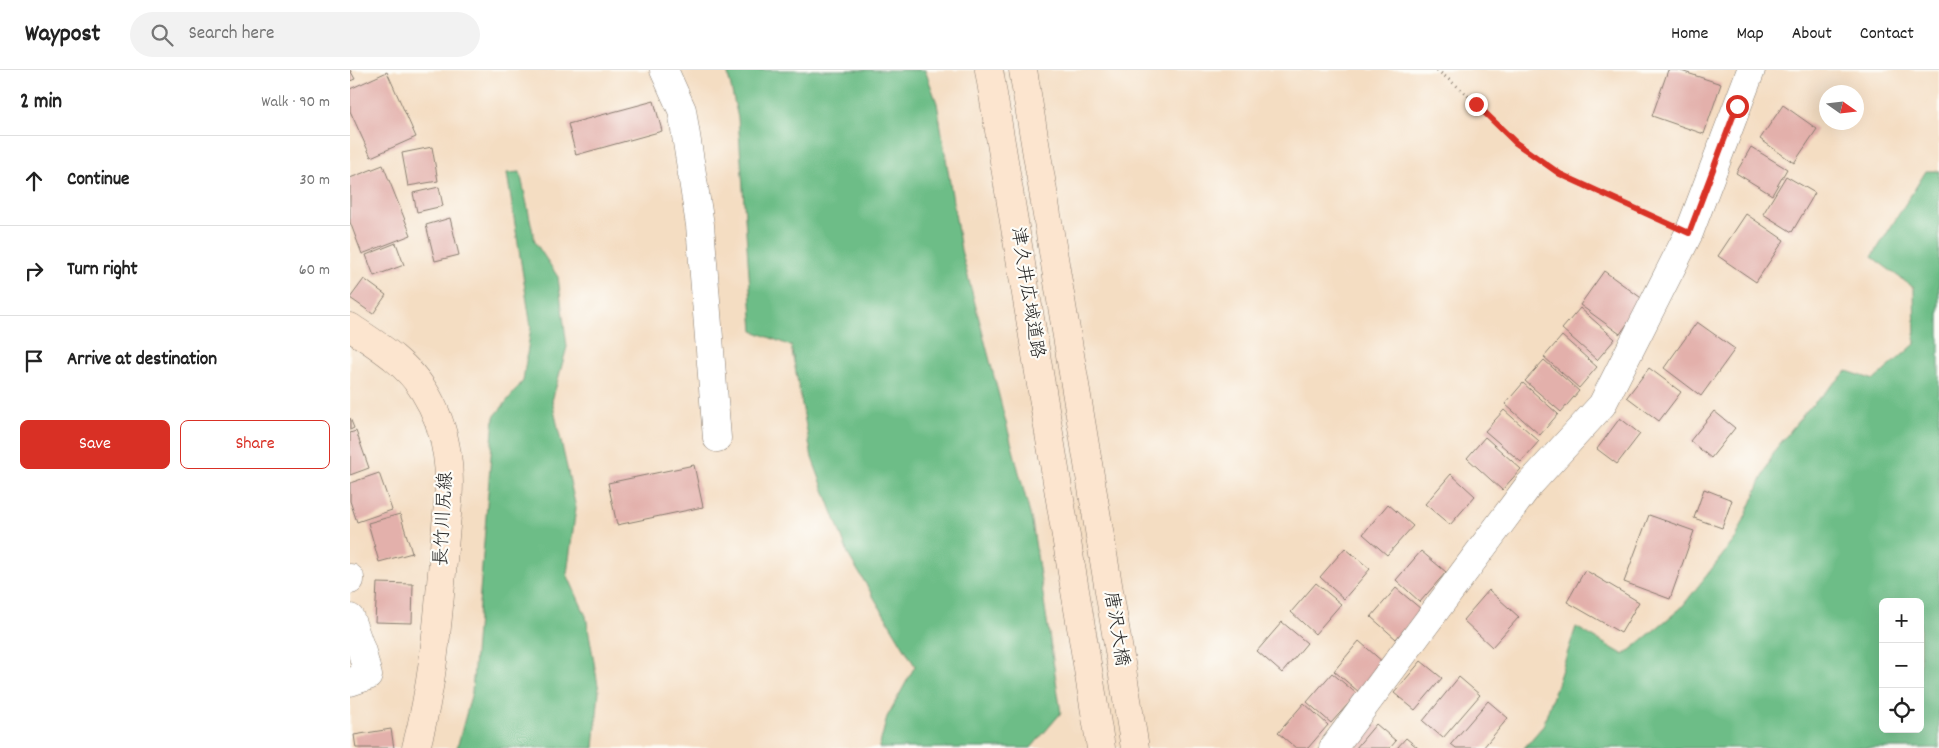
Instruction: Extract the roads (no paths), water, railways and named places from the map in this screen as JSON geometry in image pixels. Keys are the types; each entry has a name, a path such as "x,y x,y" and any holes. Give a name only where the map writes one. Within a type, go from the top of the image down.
{"main road":[{"name":"津久井広域道路","path":"988,70 1062,516"},
{"name":"津久井広域道路","path":"1023,70 1095,510"},
{"name":"長竹川尻線","path":"350,327 395,358 418,382 434,411 447,454 448,502 434,668 416,748"},
{"name":"唐沢大橋","path":"1095,510 1134,748"},
{"name":"唐沢大橋","path":"1062,516 1101,748"}],"street":[{"path":"664,70 682,110 700,225 716,438"},
{"path":"1333,748 1530,485 1602,405 1689,233 1751,70"},
{"path":"350,618 368,676 350,682"}]}
